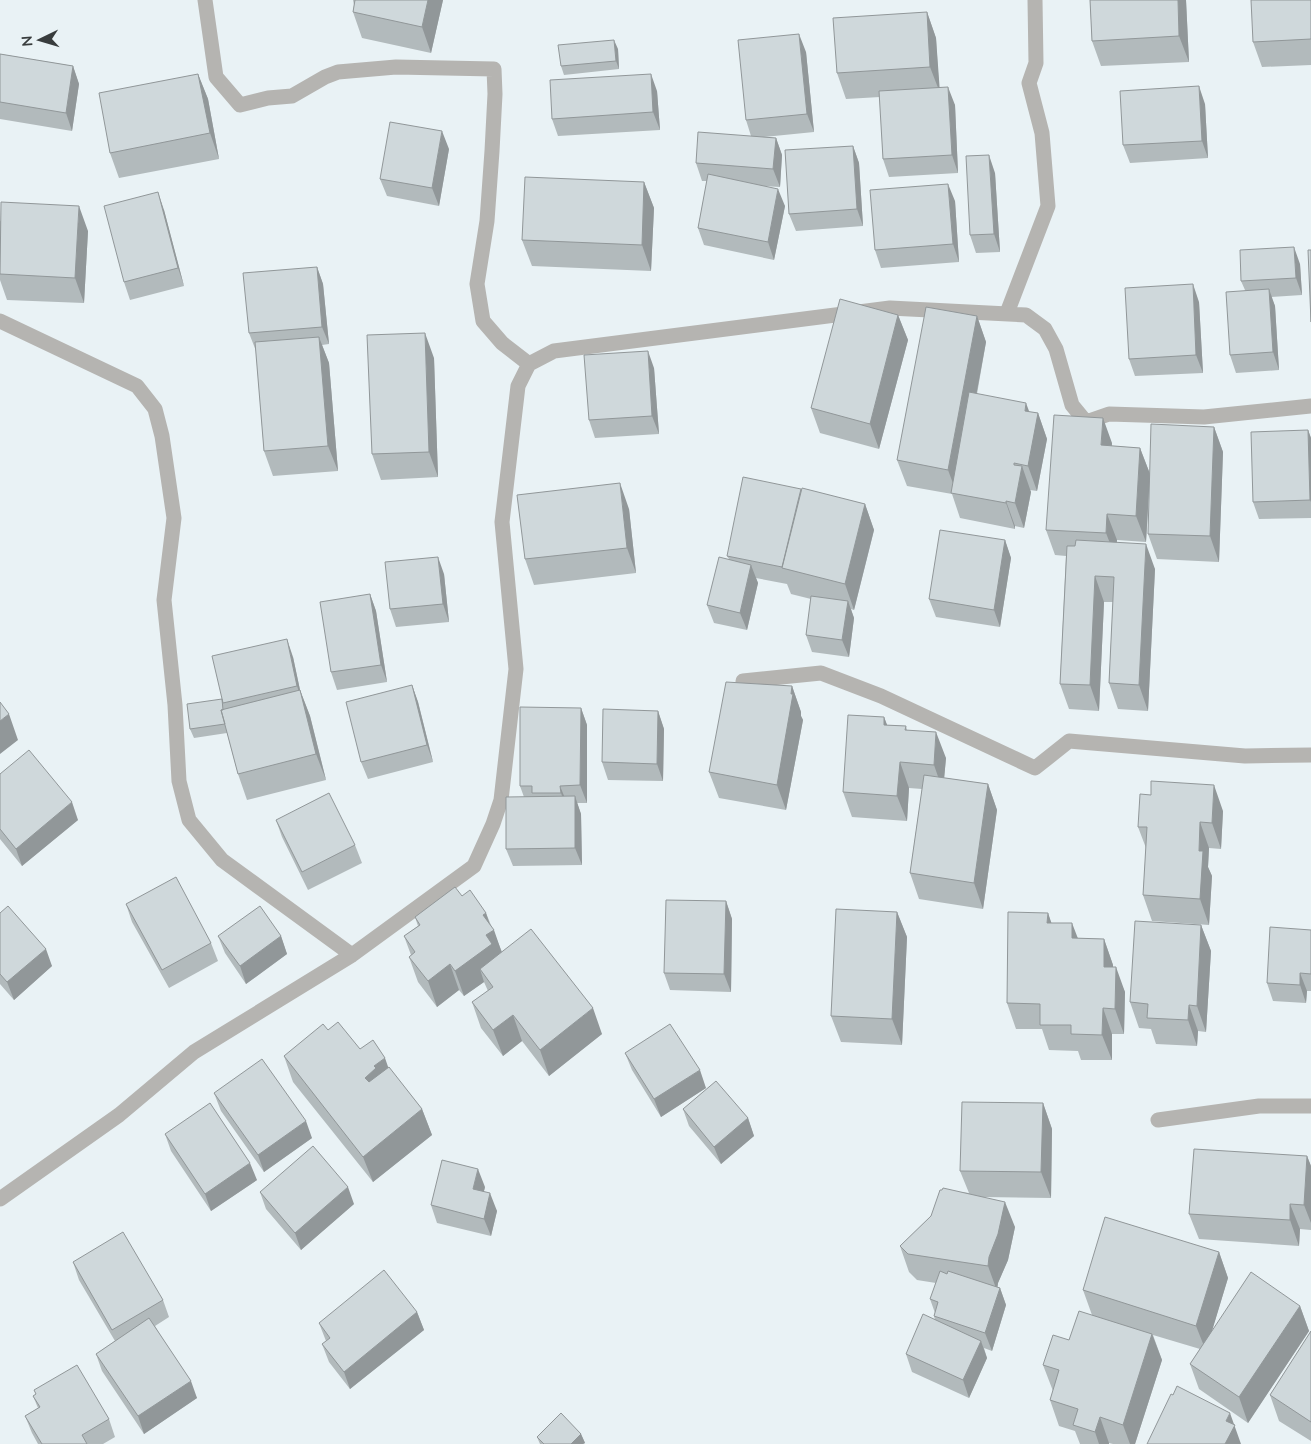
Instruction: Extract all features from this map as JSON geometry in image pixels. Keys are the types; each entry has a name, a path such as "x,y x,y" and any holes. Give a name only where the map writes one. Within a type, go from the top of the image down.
{"street":[{"path":"205,0 216,77 240,105 268,98 292,96 325,77 338,72 396,68 494,69 494,113 487,212 477,284 483,320 502,342 529,364"},
{"path":"1007,313 1048,206 1042,133 1029,83 1036,63 1035,0"},
{"path":"0,1199 119,1115 194,1052 352,955 474,866 493,824 501,800 516,669 502,522 518,386 529,364 554,351 890,308 1007,313 1026,315 1044,329 1056,349 1072,405 1086,422 1109,414 1204,417 1311,406"},
{"path":"0,321 137,386 155,409 162,436 174,518 164,600 175,705 179,781 189,820 222,860 352,955"},
{"path":"743,681 820,673 881,696 1035,768 1069,741 1245,756 1311,755"},
{"path":"1158,1120 1259,1106 1311,1106"}],"building":[{"path":"355,0 428,0 422,27 353,12"},
{"path":"1090,0 1178,0 1179,36 1092,41"},
{"path":"1251,0 1311,0 1311,39 1253,42"},
{"path":"927,12 930,67 837,73 833,18"},
{"path":"799,34 807,114 746,120 738,40"},
{"path":"614,40 616,61 561,66 558,45"},
{"path":"0,54 73,66 66,113 0,102"},
{"path":"198,74 210,133 110,153 99,93"},
{"path":"651,74 653,112 552,119 550,80"},
{"path":"1199,86 1202,141 1123,145 1120,91"},
{"path":"948,87 952,155 883,159 879,91"},
{"path":"390,122 442,131 432,188 380,179"},
{"path":"698,132 776,138 773,169 696,163"},
{"path":"853,146 857,209 789,214 785,150"},
{"path":"989,155 994,234 970,235 966,156"},
{"path":"708,174 778,189 768,242 698,228"},
{"path":"525,177 644,182 642,245 522,240"},
{"path":"948,184 953,244 875,250 870,190"},
{"path":"158,192 178,268 124,282 104,206"},
{"path":"1,202 79,206 75,278 0,274"},
{"path":"1294,247 1296,278 1241,281 1240,250"},
{"path":"1308,250 1311,250 1311,322"},
{"path":"317,267 322,327 249,333 243,273"},
{"path":"1193,284 1196,355 1129,359 1125,288"},
{"path":"1269,289 1273,352 1230,355 1226,292"},
{"path":"840,299 898,315 870,424 811,408"},
{"path":"926,307 977,316 948,470 897,460"},
{"path":"425,333 429,452 372,454 367,335"},
{"path":"319,337 328,446 264,451 255,342"},
{"path":"648,351 652,416 589,420 584,355"},
{"path":"969,392 1026,403 1025,411 1038,413 1028,466 1014,463 1014,465 1022,466 1015,503 951,493"},
{"path":"1054,415 1103,418 1101,445 1140,448 1136,516 1107,514 1106,533 1046,530"},
{"path":"1151,424 1214,427 1210,536 1148,534"},
{"path":"1308,430 1310,500 1253,502 1251,432"},
{"path":"743,477 801,489 782,567 727,556"},
{"path":"620,483 627,548 525,559 517,495"},
{"path":"802,488 865,504 845,584 782,568"},
{"path":"940,530 1005,540 994,610 929,599"},
{"path":"1076,540 1146,544 1139,685 1109,683 1114,577 1095,576 1090,685 1060,684 1067,546 1075,546"},
{"path":"438,557 443,604 390,609 385,562"},
{"path":"719,557 751,565 740,613 707,605"},
{"path":"370,594 381,665 331,672 320,602"},
{"path":"811,596 848,601 842,640 806,635"},
{"path":"287,639 297,686 223,703 212,656"},
{"path":"726,682 792,686 791,694 793,694 777,785 709,772"},
{"path":"412,685 427,745 361,762 346,702"},
{"path":"300,690 316,754 238,774 221,710"},
{"path":"222,699 223,710 221,710 225,724 190,729 187,704"},
{"path":"0,702 9,714 0,721"},
{"path":"520,707 581,708 580,785 560,786 561,793 532,793 532,786 520,786"},
{"path":"603,709 658,711 657,764 602,762"},
{"path":"848,715 884,717 884,725 906,726 905,730 936,732 934,765 900,762 897,796 843,792"},
{"path":"29,750 72,802 16,849 0,829 0,774"},
{"path":"924,775 988,784 974,883 910,873"},
{"path":"1151,781 1214,785 1212,823 1200,822 1199,851 1203,851 1200,899 1143,895 1147,827 1138,827 1140,794 1151,795"},
{"path":"329,793 355,845 302,872 276,820"},
{"path":"575,796 575,848 506,849 506,797"},
{"path":"176,877 211,943 162,970 126,904"},
{"path":"455,887 462,896 470,890 486,913 483,915 494,930 486,935 492,944 455,971 450,964 428,981 409,957 415,952 404,936 420,925 415,917"},
{"path":"666,900 726,901 724,974 664,973"},
{"path":"8,906 46,949 7,982 0,974 0,913"},
{"path":"260,906 281,936 240,966 218,936"},
{"path":"836,909 897,912 892,1019 831,1016"},
{"path":"1008,912 1048,913 1047,923 1072,923 1072,938 1104,939 1104,967 1116,967 1115,1009 1103,1008 1102,1035 1071,1034 1071,1025 1040,1025 1040,1004 1007,1003"},
{"path":"1135,921 1201,925 1197,1006 1189,1005 1188,1020 1147,1018 1148,1004 1130,1002"},
{"path":"1270,927 1311,930 1311,974 1300,973 1300,985 1267,983"},
{"path":"531,929 593,1008 540,1050 513,1015 493,1030 472,1002 493,987 480,969"},
{"path":"338,1022 360,1049 373,1040 385,1058 374,1066 376,1068 365,1078 369,1082 389,1067 422,1109 363,1157 284,1056 323,1024 328,1030"},
{"path":"670,1024 700,1070 654,1099 625,1053"},
{"path":"262,1059 306,1121 258,1155 214,1093"},
{"path":"716,1081 748,1118 714,1147 683,1109"},
{"path":"962,1102 1043,1103 1041,1172 960,1171"},
{"path":"210,1103 250,1163 205,1194 165,1134"},
{"path":"313,1146 348,1187 295,1233 260,1192"},
{"path":"1194,1149 1307,1156 1304,1205 1290,1204 1290,1220 1189,1214"},
{"path":"442,1160 478,1169 473,1189 490,1193 484,1219 431,1205"},
{"path":"943,1188 1005,1202 988,1266 908,1254 900,1246 931,1216 940,1190"},
{"path":"1105,1217 1219,1252 1196,1326 1083,1290"},
{"path":"123,1232 163,1300 112,1330 73,1262"},
{"path":"384,1270 417,1312 344,1372 322,1344 330,1338 319,1323"},
{"path":"940,1271 947,1274 948,1271 1000,1288 985,1333 934,1316 938,1302 930,1299"},
{"path":"1251,1272 1300,1306 1239,1397 1190,1364"},
{"path":"1079,1311 1152,1334 1123,1425 1100,1417 1095,1432 1073,1425 1078,1409 1050,1400 1059,1370 1043,1365 1053,1335 1069,1340"},
{"path":"923,1314 981,1341 963,1380 906,1354"},
{"path":"149,1318 191,1381 138,1416 96,1354"},
{"path":"1311,1331 1311,1422 1270,1395"},
{"path":"77,1365 109,1419 82,1435 87,1444 42,1444 25,1416 40,1407 33,1396 36,1394 34,1390"},
{"path":"1177,1386 1230,1413 1226,1421 1235,1425 1225,1444 1147,1444 1171,1394 1173,1395"},
{"path":"561,1413 581,1434 571,1444 544,1444 537,1437"}]}
